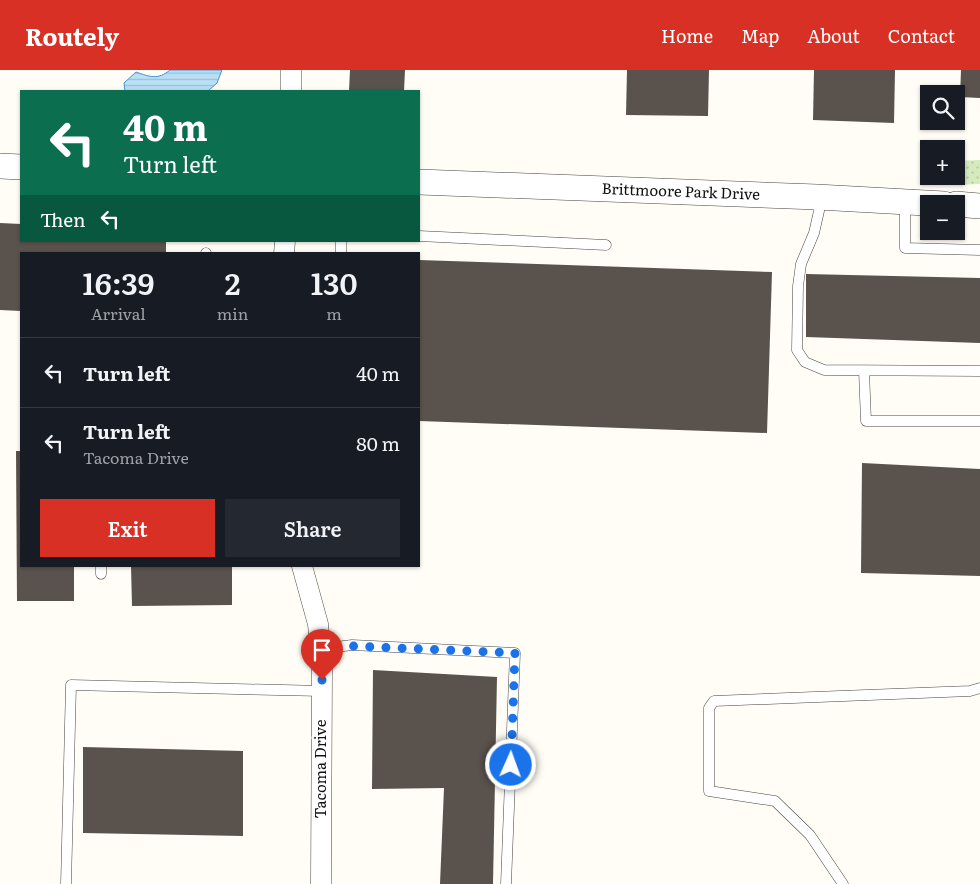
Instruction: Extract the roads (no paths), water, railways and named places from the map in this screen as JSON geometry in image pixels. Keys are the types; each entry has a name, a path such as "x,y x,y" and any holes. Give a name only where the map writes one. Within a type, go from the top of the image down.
{"street":[{"path":"291,70 291,90"},
{"path":"0,166 20,167"},
{"name":"Brittmoore Park Drive","path":"420,182 920,203"},
{"path":"965,205 980,206"},
{"name":"Tacoma Drive","path":"302,567 318,624 320,649 322,692 321,884"}],"lane":[{"path":"817,197 819,211 814,233 801,264 798,286 797,350 805,362 824,370 980,371"},
{"path":"905,202 905,248 980,250"},
{"path":"420,236 606,245"},
{"path":"864,371 866,421 980,421"},
{"path":"320,649 352,646 515,653 506,884"},
{"path":"66,884 71,685 322,692"},
{"path":"842,884 810,835 775,801 709,791 709,708 714,701 970,691 980,688"}],"water":[{"path":"170,70 222,70 217,83 209,90 125,90 124,83 136,72 154,77"}]}
